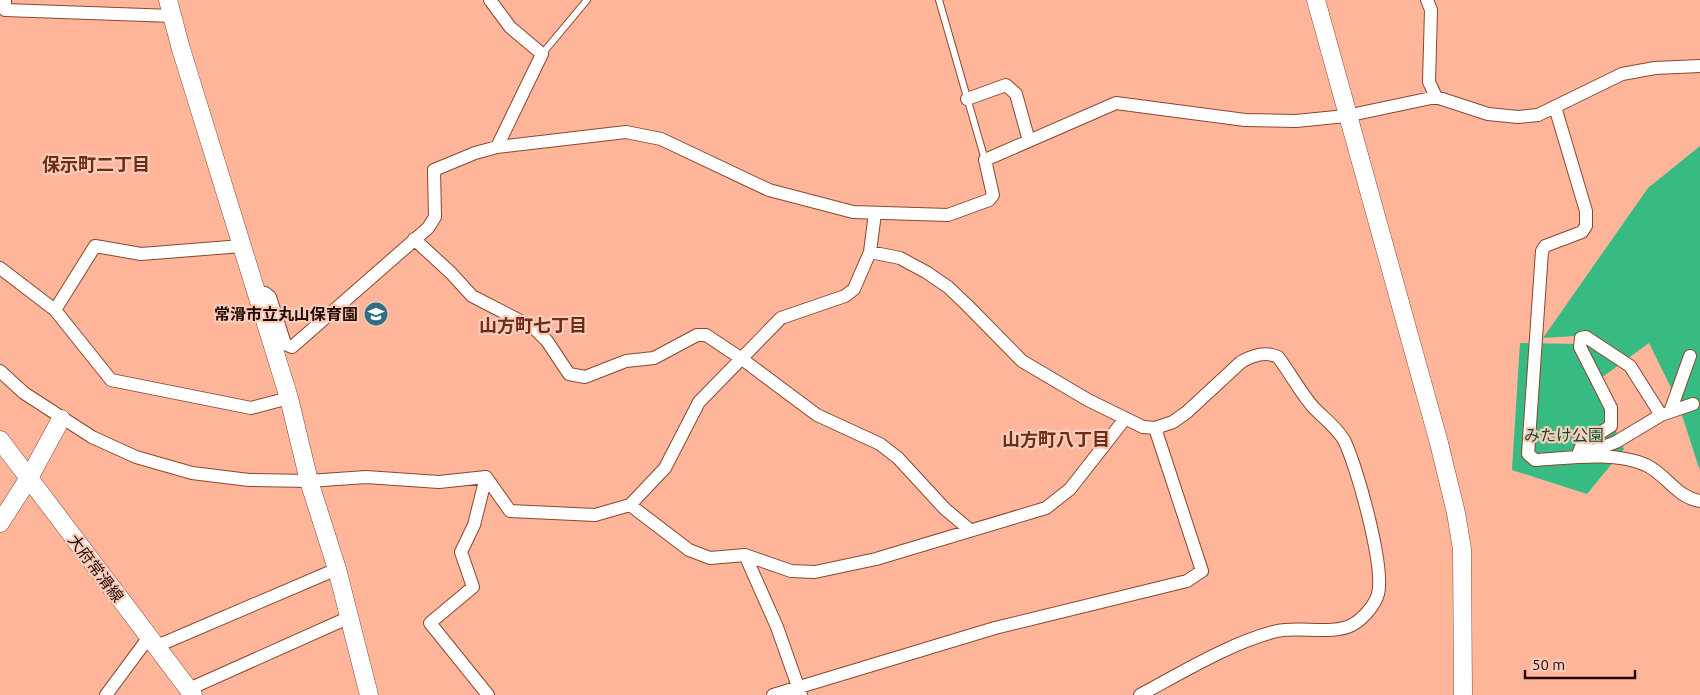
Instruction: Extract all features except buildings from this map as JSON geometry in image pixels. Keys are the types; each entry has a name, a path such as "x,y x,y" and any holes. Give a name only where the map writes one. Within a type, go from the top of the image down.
{"street":[{"path":"4,0 5,10 170,8 288,398 309,481 337,569 369,695"},
{"path":"490,0 510,27 542,54 497,147"},
{"path":"1316,0 1346,116 1440,443 1456,513 1462,558 1463,695"},
{"path":"1427,0 1431,10 1430,82 1436,97"},
{"path":"256,292 265,293 270,297 285,344 292,347 428,228 435,217 434,170 475,153 497,147 613,133 652,136 769,190 834,208 875,213 948,215 989,200 993,195 985,160 1116,103 1245,120 1296,121 1346,116 1436,97 1488,114 1518,117 1538,115 1622,74 1655,68 1700,66"},
{"path":"967,99 1006,84 1016,94 1029,141"},
{"path":"1555,107 1586,211 1586,226 1582,232 1545,246 1542,251 1528,454 1535,460 1578,456 1597,451 1665,413 1692,404"},
{"path":"486,477 510,511 595,516 630,505 665,468 699,402 781,318 845,296 854,289 870,252 875,213"},
{"path":"414,239 451,273 472,296 534,328 547,341 569,374 585,377 626,361 654,358 697,335 706,335 742,359 817,415 880,444 898,458 945,509 970,530"},
{"path":"55,310 95,246 141,254 242,246"},
{"path":"870,252 900,258 926,272 948,287 1022,361 1124,420 1143,427 1155,428 1173,422 1187,412 1246,359 1265,354 1278,357 1312,405 1343,439 1365,503 1379,587 1376,600 1363,616 1350,626 1286,630 1268,634 1210,658 1140,695"},
{"path":"0,268 55,310 111,380 251,408 288,398"},
{"path":"1578,456 1582,444 1611,426 1611,408 1580,347 1581,338 1586,337 1630,366 1665,413"},
{"path":"1665,413 1690,356"},
{"path":"0,371 24,393 61,419 124,452 192,473 249,480 309,481 366,477 439,482 486,477"},
{"path":"0,523 6,503 29,478 61,419"},
{"path":"630,505 689,550 710,558 745,555 773,566 807,573 876,559 1046,508 1070,489 1124,420"},
{"path":"774,695 799,691 995,628 1187,581 1202,571 1155,428"},
{"name":"大府常滑線","path":"0,440 191,692"},
{"path":"1578,456 1632,461 1646,465 1658,472 1684,496 1700,501"},
{"path":"486,477 474,525 461,552 473,587 430,623 488,695"},
{"path":"745,555 777,628 799,691"},
{"path":"106,695 153,642 337,569"},
{"path":"191,692 350,617"}],"lane":[{"path":"542,54 587,0"},
{"path":"939,0 985,160"}],"green space":[{"path":"1700,146 1700,471 1677,400 1649,343 1601,378 1575,336 1543,338 1648,188"},
{"name":"みたけ公園","path":"1520,343 1577,344 1624,449 1587,494 1512,470"}],"place":[{"name":"常滑市立丸山保育園","path":"376,314"}],"district":[{"name":"保示町二丁目","path":"96,164"},
{"name":"山方町七丁目","path":"533,325"},
{"name":"山方町八丁目","path":"1056,439"}]}
